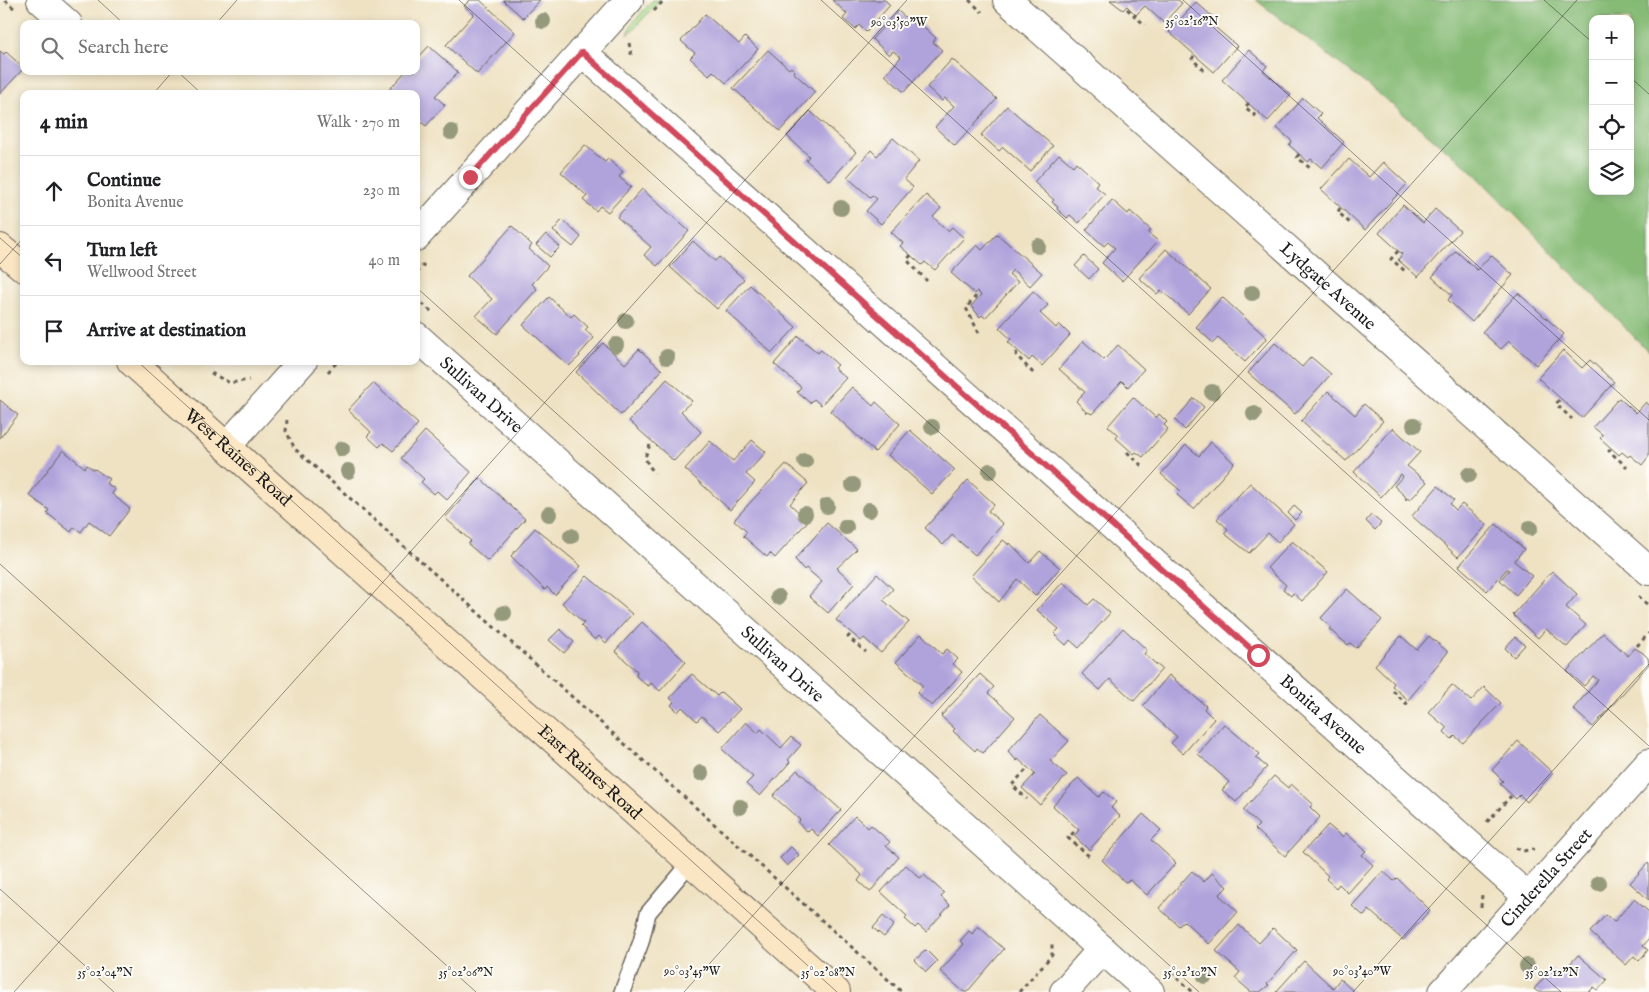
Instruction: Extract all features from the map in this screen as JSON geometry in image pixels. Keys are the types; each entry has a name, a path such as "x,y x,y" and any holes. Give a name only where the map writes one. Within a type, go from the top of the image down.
{"main road":[{"path":"0,248 20,265"},
{"name":"West Raines Road","path":"136,365 346,552"},
{"name":"East Raines Road","path":"346,552 836,992"}],"street":[{"path":"41,0 64,20"},
{"name":"Lydgate Avenue","path":"1007,0 1649,571"},
{"path":"420,232 582,52 640,8"},
{"name":"Bonita Avenue","path":"582,52 1528,897"},
{"name":"Sullivan Drive","path":"420,340 1150,992"},
{"path":"227,446 314,368"},
{"name":"Cinderella Street","path":"1443,992 1649,763"},
{"path":"1064,992 1102,949"}],"lane":[{"path":"622,992 641,942 648,913 692,861"}],"path":[{"path":"640,8 664,0"},
{"path":"1127,10 1145,25"},
{"path":"632,36 628,42 629,54 638,63"},
{"path":"1194,56 1192,59 1205,71"},
{"path":"1249,103 1245,107 1258,118"},
{"path":"1299,154 1297,157 1311,169"},
{"path":"1340,208 1338,212 1351,224"},
{"path":"1398,251 1391,258 1405,271"},
{"path":"911,255 907,260 927,281"},
{"path":"976,296 966,308 979,333"},
{"path":"1018,352 1016,354 1035,375"},
{"path":"211,373 230,383 246,382 255,374"},
{"path":"1559,400 1556,404 1572,419"},
{"path":"289,415 286,422 286,431 295,449 902,992"},
{"path":"650,445 645,457 655,474"},
{"path":"1611,449 1609,451 1627,467"},
{"path":"1127,452 1143,467"},
{"path":"1636,646 1649,633"},
{"path":"850,635 848,637 866,652"},
{"path":"1393,691 1410,707"},
{"path":"1026,770 1012,785 1027,799"},
{"path":"1487,822 1511,796"},
{"path":"1480,816 1494,829"},
{"path":"1074,832 1068,838 1090,857"},
{"path":"1509,842 1516,848 1524,851 1536,848"},
{"path":"1479,911 1483,898 1482,892"},
{"path":"1018,992 1052,955 1052,943 1049,936"}],"green space":[{"path":"653,0 660,0 628,35 631,25"},
{"path":"1256,0 1649,0 1649,352 1472,171 1379,94"}],"building":[{"path":"470,0 480,0 515,32 477,74 446,45 474,14 464,6"},
{"path":"503,0 540,0 523,18"},
{"path":"832,0 885,0 890,5 876,21 878,23 866,32 859,25 855,29 843,19 847,14"},
{"path":"1110,0 1178,0 1182,3 1164,23 1145,6 1136,15 1127,6 1123,10"},
{"path":"1196,2 1214,18 1210,23 1237,46 1214,72 1169,32"},
{"path":"898,11 913,24 916,20 936,38 933,42 942,50 904,92 885,75 901,57 893,51 889,55 872,39"},
{"path":"705,14 739,44 745,37 758,49 726,83 713,71 709,75 690,58 695,53 681,41"},
{"path":"429,46 458,72 435,96 445,105 426,126 420,121 420,90 389,90 402,75 420,75 420,56"},
{"path":"768,50 789,69 791,67 795,71 794,73 815,92 780,131 733,88"},
{"path":"1249,50 1267,66 1263,71 1291,95 1268,121 1222,80"},
{"path":"0,51 4,54 6,52 20,64 20,72 0,94"},
{"path":"952,59 997,99 955,146 935,127 954,106 945,98 942,101 927,87"},
{"path":"1303,98 1321,114 1317,118 1344,142 1322,168 1311,159 1308,162 1289,145 1292,141 1277,128"},
{"path":"1007,106 1053,146 1030,171 1003,147 999,151 981,135"},
{"path":"810,111 856,152 830,181 806,160 809,156 787,136"},
{"path":"893,138 919,161 904,179 913,187 881,224 866,211 877,199 872,195 870,197 847,177 871,150 877,156"},
{"path":"585,145 605,162 608,159 623,172 619,177 631,187 608,212 600,206 596,211 583,200 587,196 561,172"},
{"path":"1059,154 1073,166 1076,162 1098,182 1095,186 1105,194 1079,223 1070,215 1067,218 1057,209 1058,207 1052,202 1054,200 1034,182"},
{"path":"1349,159 1369,177 1383,162 1407,184 1365,230 1321,189"},
{"path":"642,189 689,231 657,266 644,255 651,247 617,217"},
{"path":"926,195 941,208 933,217 948,231 952,227 964,238 935,270 925,262 922,265 900,246 903,243 891,232"},
{"path":"1112,200 1128,214 1130,211 1151,230 1148,233 1158,241 1122,281 1102,263 1115,248 1108,242 1104,246 1086,230"},
{"path":"1403,205 1423,223 1435,209 1460,231 1418,277 1398,260 1402,254 1379,233"},
{"path":"562,220 581,237 573,247 553,231"},
{"path":"512,226 532,245 529,249 548,266 532,284 537,289 497,334 476,316 492,299 467,276"},
{"path":"546,234 560,247 550,257 536,245"},
{"path":"997,234 1042,273 1030,286 1013,270 1009,274 1018,282 985,318 982,315 980,317 971,306 981,295 977,291 975,294 951,273 977,245 982,250"},
{"path":"693,241 715,261 719,257 744,279 717,309 670,267"},
{"path":"1166,249 1211,289 1188,314 1161,290 1157,294 1139,278"},
{"path":"1456,251 1477,270 1491,255 1513,275 1472,322 1448,300 1452,295 1432,277"},
{"path":"1084,256 1098,269 1089,279 1075,266"},
{"path":"750,285 796,327 772,353 726,311"},
{"path":"1033,291 1048,305 1040,313 1056,328 1059,324 1070,335 1042,366 1032,357 1029,361 1008,342 1011,339 999,328"},
{"path":"1518,293 1564,334 1536,365 1509,341 1501,349 1482,332"},
{"path":"549,297 571,317 574,314 588,327 585,330 594,338 580,356 569,366 523,325"},
{"path":"1222,297 1267,338 1245,362 1218,338 1213,343 1196,327"},
{"path":"798,336 818,353 821,350 838,365 834,368 846,378 821,405 814,399 810,403 797,392 801,387 774,364"},
{"path":"1083,341 1104,360 1118,345 1144,369 1128,387 1122,381 1092,414 1087,413 1076,401 1085,392 1059,369"},
{"path":"603,343 625,364 639,349 662,370 621,415 576,372"},
{"path":"1275,343 1302,367 1311,357 1331,374 1295,414 1248,373"},
{"path":"1563,350 1582,368 1590,360 1614,382 1582,418 1538,378"},
{"path":"667,379 692,401 681,411 701,432 674,461 629,421"},
{"path":"373,383 418,424 393,451 383,443 379,447 367,436 371,432 348,410"},
{"path":"852,387 873,406 876,402 900,424 875,452 830,411"},
{"path":"1328,391 1355,415 1364,404 1383,421 1346,461 1301,421"},
{"path":"1133,397 1156,418 1159,414 1167,422 1164,425 1168,429 1143,457 1136,452 1134,454 1116,438 1118,435 1108,426"},
{"path":"1194,398 1204,407 1185,430 1175,420"},
{"path":"1619,398 1636,413 1646,402 1649,405 1649,456 1642,465 1630,455 1628,457 1622,452 1619,455 1600,438 1603,435 1593,427"},
{"path":"0,400 18,415 0,438"},
{"path":"1393,428 1420,452 1407,466 1427,482 1410,500 1407,498 1406,500 1405,496 1394,486 1403,476 1401,474 1381,497 1354,472"},
{"path":"910,430 955,470 932,494 888,455"},
{"path":"425,431 471,472 447,500 437,491 434,494 421,482 424,479 401,458"},
{"path":"752,440 766,452 746,474 755,482 730,510 685,469 710,441 733,461"},
{"path":"1211,442 1234,463 1194,509 1177,495 1181,491 1161,474 1186,445 1199,456"},
{"path":"63,450 85,468 87,465 109,479 106,483 115,489 112,494 130,509 109,536 89,521 81,532 74,527 71,532 47,513 49,510 29,495"},
{"path":"786,464 808,483 790,504 808,521 775,558 770,553 767,557 743,536 747,532 734,520"},
{"path":"480,478 525,519 488,561 468,544 471,541 445,518"},
{"path":"968,480 994,504 988,511 1003,524 975,555 952,535 943,545 925,528"},
{"path":"1250,483 1294,524 1278,542 1268,533 1249,553 1224,533 1228,529 1217,519"},
{"path":"1438,486 1454,500 1450,504 1456,510 1462,504 1487,525 1458,557 1412,516"},
{"path":"1294,506 1302,513 1295,520 1288,513"},
{"path":"1371,515 1381,523 1375,530 1366,521"},
{"path":"827,523 857,549 837,568 854,584 828,613 809,596 822,582 806,568 804,570 795,559"},
{"path":"1496,524 1524,549 1514,561 1532,576 1516,595 1500,580 1509,570 1507,569 1487,591 1459,566"},
{"path":"535,528 581,566 555,595 547,587 545,590 511,556"},
{"path":"1003,540 1009,545 1010,543 1029,563 1040,551 1060,568 1035,596 1017,579 999,602 971,576"},
{"path":"1292,541 1328,572 1302,601 1293,593 1291,596 1283,589 1286,585 1267,568"},
{"path":"1552,571 1577,594 1566,607 1586,625 1567,647 1546,629 1538,638 1513,615"},
{"path":"877,574 893,589 883,600 909,622 881,653 864,638 861,641 836,620"},
{"path":"587,576 632,614 606,643 599,636 595,640 581,626 584,623 562,603"},
{"path":"1063,582 1088,605 1094,599 1110,613 1079,648 1070,640 1066,645 1054,634 1059,629 1037,610"},
{"path":"1347,589 1382,620 1356,648 1350,643 1348,645 1329,629 1331,627 1321,618"},
{"path":"642,622 686,662 660,691 651,683 649,686 645,684 636,676 637,671 615,651"},
{"path":"1123,628 1147,650 1144,654 1162,669 1134,701 1110,679 1100,690 1082,674"},
{"path":"560,629 574,642 564,653 549,640"},
{"path":"1603,633 1628,656 1635,648 1643,653 1648,658 1649,664 1593,727 1573,709 1598,680 1593,676 1584,686 1567,671"},
{"path":"921,634 942,654 947,649 958,659 953,664 962,672 932,706 917,693 923,686 896,662"},
{"path":"1401,636 1417,650 1429,636 1448,652 1408,700 1392,686 1394,683 1375,665"},
{"path":"1515,637 1525,645 1514,657 1505,648"},
{"path":"692,674 717,696 721,692 740,709 719,731 702,716 697,721 682,707 678,712 671,705 674,702 670,698"},
{"path":"980,674 994,687 988,693 1015,717 983,753 977,748 975,751 953,731 955,729 941,716"},
{"path":"1169,675 1206,706 1204,709 1214,719 1183,754 1171,743 1177,737 1143,706"},
{"path":"1452,685 1471,701 1484,687 1501,703 1463,743 1455,736 1452,739 1444,732 1447,728 1428,712"},
{"path":"1040,715 1069,741 1050,761 1067,775 1040,805 1022,788 1035,774 1018,759 1017,761 1008,751"},
{"path":"746,722 758,733 761,729 781,748 791,737 801,745 788,760 790,762 760,796 746,784 753,777 722,749"},
{"path":"1224,724 1260,754 1256,758 1267,767 1236,802 1222,790 1229,782 1198,754"},
{"path":"1518,741 1553,773 1527,802 1520,795 1516,799 1500,784 1503,781 1492,770"},
{"path":"797,770 841,810 818,836 811,829 808,832 798,823 800,820 773,796"},
{"path":"1274,776 1288,788 1291,784 1313,804 1310,807 1320,817 1285,856 1255,829 1259,825 1243,810"},
{"path":"1078,778 1099,797 1104,792 1116,802 1111,808 1120,816 1089,850 1074,836 1079,830 1053,806"},
{"path":"1143,814 1161,830 1151,840 1176,863 1147,895 1130,880 1125,882 1102,860"},
{"path":"855,816 868,828 871,825 890,842 886,846 899,857 870,892 858,881 862,875 829,845"},
{"path":"1328,825 1342,837 1346,833 1366,851 1362,855 1373,865 1348,893 1339,884 1336,888 1326,879 1328,876 1303,852"},
{"path":"791,847 799,855 787,866 780,858"},
{"path":"1649,864 1649,900 1630,883"},
{"path":"906,865 920,878 924,875 944,893 941,897 950,905 926,932 918,925 915,928 905,919 907,916 881,892"},
{"path":"1192,871 1204,882 1212,873 1227,887 1219,895 1238,912 1209,944 1184,921 1179,926 1159,908"},
{"path":"1383,871 1394,881 1397,878 1430,910 1403,940 1369,910 1364,916 1352,906"},
{"path":"1634,899 1649,912 1649,939 1643,946 1648,950 1639,961 1634,956 1626,965 1590,932 1606,915 1614,922"},
{"path":"883,916 894,925 884,937 873,928"},
{"path":"1239,925 1259,943 1273,928 1297,950 1267,984 1269,985 1260,992 1251,992 1235,978 1240,972 1216,951"},
{"path":"978,926 1004,949 967,992 964,992 940,971 964,944 960,941 969,931 972,934"},
{"path":"926,950 937,961 926,972 915,960"},
{"path":"1578,955 1607,980 1598,990 1594,987 1589,992 1538,992 1534,989 1552,969 1559,976"},
{"path":"1304,961 1333,988 1340,979 1354,992 1276,992"}],"route":[{"path":"470,177 582,52 1258,655"}]}
